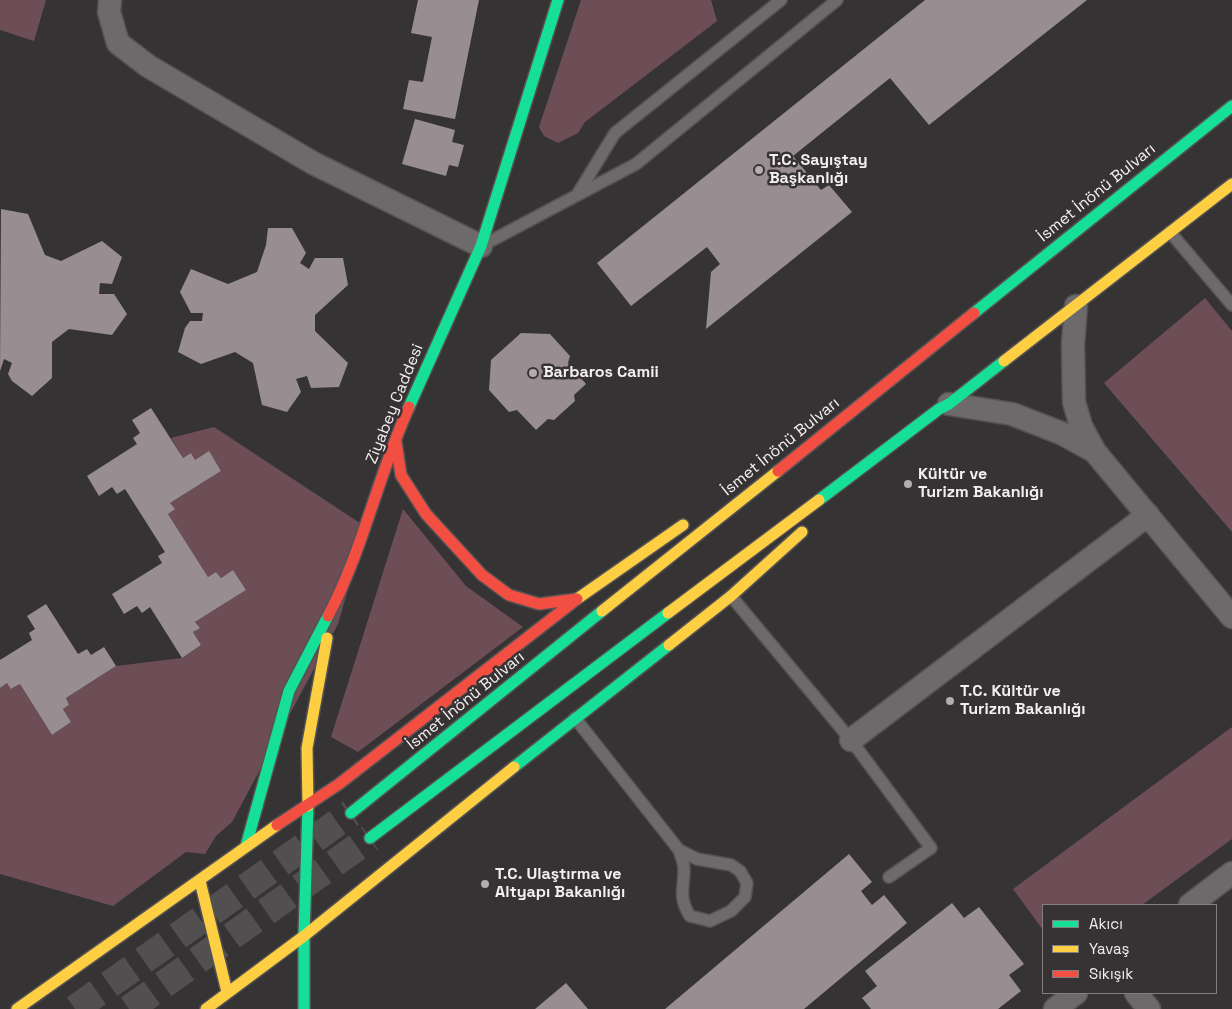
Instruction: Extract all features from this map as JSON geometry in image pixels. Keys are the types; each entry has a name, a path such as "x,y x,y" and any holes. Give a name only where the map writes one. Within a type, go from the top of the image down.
{"main road":[{"name":"Ziyabey Caddesi","path":"246,846 289,691 332,609 366,527 395,438 481,246 558,0"},
{"name":"İsmet İnönü Bulvarı","path":"352,813 1232,106"},
{"path":"370,838 1076,306 1232,184"},
{"path":"749,479 880,388"},
{"path":"843,496 944,406"},
{"path":"395,438 401,475 426,514 482,575 509,596 539,604 577,599"},
{"path":"17,1009 200,881 246,846 339,784 577,599 692,519"},
{"path":"206,1009 229,996 575,718 731,596 813,523"},
{"path":"304,1009 308,806 307,748 332,609"},
{"path":"200,881 229,996"}],"street":[{"path":"110,0 109,12 118,43 148,66 313,163 481,246"},
{"path":"1076,306 1073,344 1074,402 1081,426 1095,452 1232,617"},
{"path":"944,406 1012,414 1061,432 1095,452"},
{"path":"851,740 1148,515"},
{"path":"1191,904 1232,873"},
{"path":"1055,1009 1075,994"},
{"path":"1137,994 1149,1009"}],"lane":[{"path":"576,196 615,133 781,0"},
{"path":"481,246 636,164 837,0"},
{"path":"1188,218 1232,197"},
{"path":"1170,232 1232,305"},
{"path":"731,596 851,740 931,848 889,877"},
{"path":"575,718 679,850 684,867 683,904 690,916 710,921 731,911 745,897 747,883 740,871 731,866 697,860 679,850"}],"shaded area":[{"path":"0,0 46,0 34,41 0,30"},
{"path":"581,0 711,0 717,21 585,122 578,133 558,143 544,136 539,127"},
{"path":"1205,298 1232,331 1232,532 1104,383"},
{"path":"214,427 366,527 338,624 232,822 216,836 205,854 186,852 113,906 0,874 0,688 7,683 12,689 20,684 52,735 71,722 63,709 69,705 66,698 116,666 182,658 201,645 193,632 199,628 195,622 246,590 233,570 221,578 216,572 208,577 168,514 174,509 170,503 221,471 209,452 195,460 191,453 183,458 171,438"},
{"path":"403,509 466,586 523,627 358,752 331,737"},
{"path":"1232,727 1232,839 1143,904 1042,904 1042,929 1013,889"}],"building":[{"path":"418,0 479,0 455,119 403,109 409,80 423,82 432,37 411,33"},
{"name":"T.C. Sayıştay Başkanlığı","path":"925,0 1087,0 929,125 890,78 793,156 821,190 829,185 852,212 706,329 711,272 720,264 707,247 631,306 597,263"},
{"path":"415,119 455,130 452,142 464,145 458,167 449,165 446,176 402,164"},
{"path":"1,209 28,214 45,255 61,261 102,241 122,257 112,284 100,283 99,294 114,294 127,314 112,335 69,329 52,342 52,378 32,396 12,381 8,374 12,363 4,359 0,371"},
{"path":"268,228 292,228 306,253 300,263 309,269 315,258 343,258 348,285 315,315 315,331 348,363 339,387 311,388 307,376 296,379 301,392 287,412 262,405 253,363 235,352 201,364 178,352 185,328 190,321 202,321 203,313 191,313 180,292 191,269 228,284 257,272 266,245"},
{"name":"Barbaros Camii","path":"521,333 550,334 570,356 568,363 586,384 574,395 575,401 554,420 548,419 536,430 517,410 509,412 489,390 491,360"},
{"path":"151,408 183,458 191,453 195,460 209,451 221,471 170,503 175,509 168,514 208,577 216,572 221,578 233,570 246,590 195,622 200,628 193,632 201,645 182,658 150,607 142,613 137,606 124,614 112,594 162,563 158,556 165,552 125,489 117,494 112,487 99,496 87,476 137,444 133,438 140,433 132,420"},
{"path":"46,604 78,654 87,649 91,655 104,647 116,666 66,698 69,705 63,709 71,722 52,735 20,684 11,689 7,683 0,688 0,660 32,640 29,633 35,629 27,616"},
{"path":"849,854 872,882 861,891 872,905 884,895 907,923 804,1009 665,1009"},
{"path":"952,903 964,918 979,907 1024,964 1009,975 1021,991 998,1009 871,1009 862,998 877,986 865,971"},
{"path":"566,983 588,1009 535,1009"}],"tunnel":[{"path":"75,1009 351,813"},
{"path":"129,1009 370,838"}],"traffic: fast":[{"path":"409,407 481,246 558,0"},
{"path":"974,313 1232,106"},
{"path":"819,500 1004,361"},
{"path":"351,813 602,611"},
{"path":"370,838 668,613"},
{"path":"246,846 289,691 328,616"},
{"path":"514,767 669,645"},
{"path":"304,936 308,806"},
{"path":"304,936 304,1009"}],"traffic: slow":[{"path":"1004,361 1232,184"},
{"path":"602,611 778,471"},
{"path":"668,613 819,500"},
{"path":"577,599 683,525"},
{"path":"669,645 731,596 802,532"},
{"path":"308,806 307,748 327,638"},
{"path":"206,1009 304,936 514,767"},
{"path":"17,1009 277,825"},
{"path":"200,881 227,992"}],"traffic: jam":[{"path":"778,471 974,313"},
{"path":"328,616 351,565 388,459 409,407"},
{"path":"396,442 401,475 426,514 482,575 509,595 539,604 577,599"},
{"path":"277,825 339,784 577,599"}],"place":[{"name":"T.C. Sayıştay Başkanlığı","path":"759,170"},
{"name":"Barbaros Camii","path":"533,373"},
{"name":"Kültür ve Turizm Bakanlığı","path":"908,484"},
{"name":"T.C. Kültür ve Turizm Bakanlığı","path":"950,701"},
{"name":"T.C. Ulaştırma ve Altyapı Bakanlığı","path":"485,884"}]}
